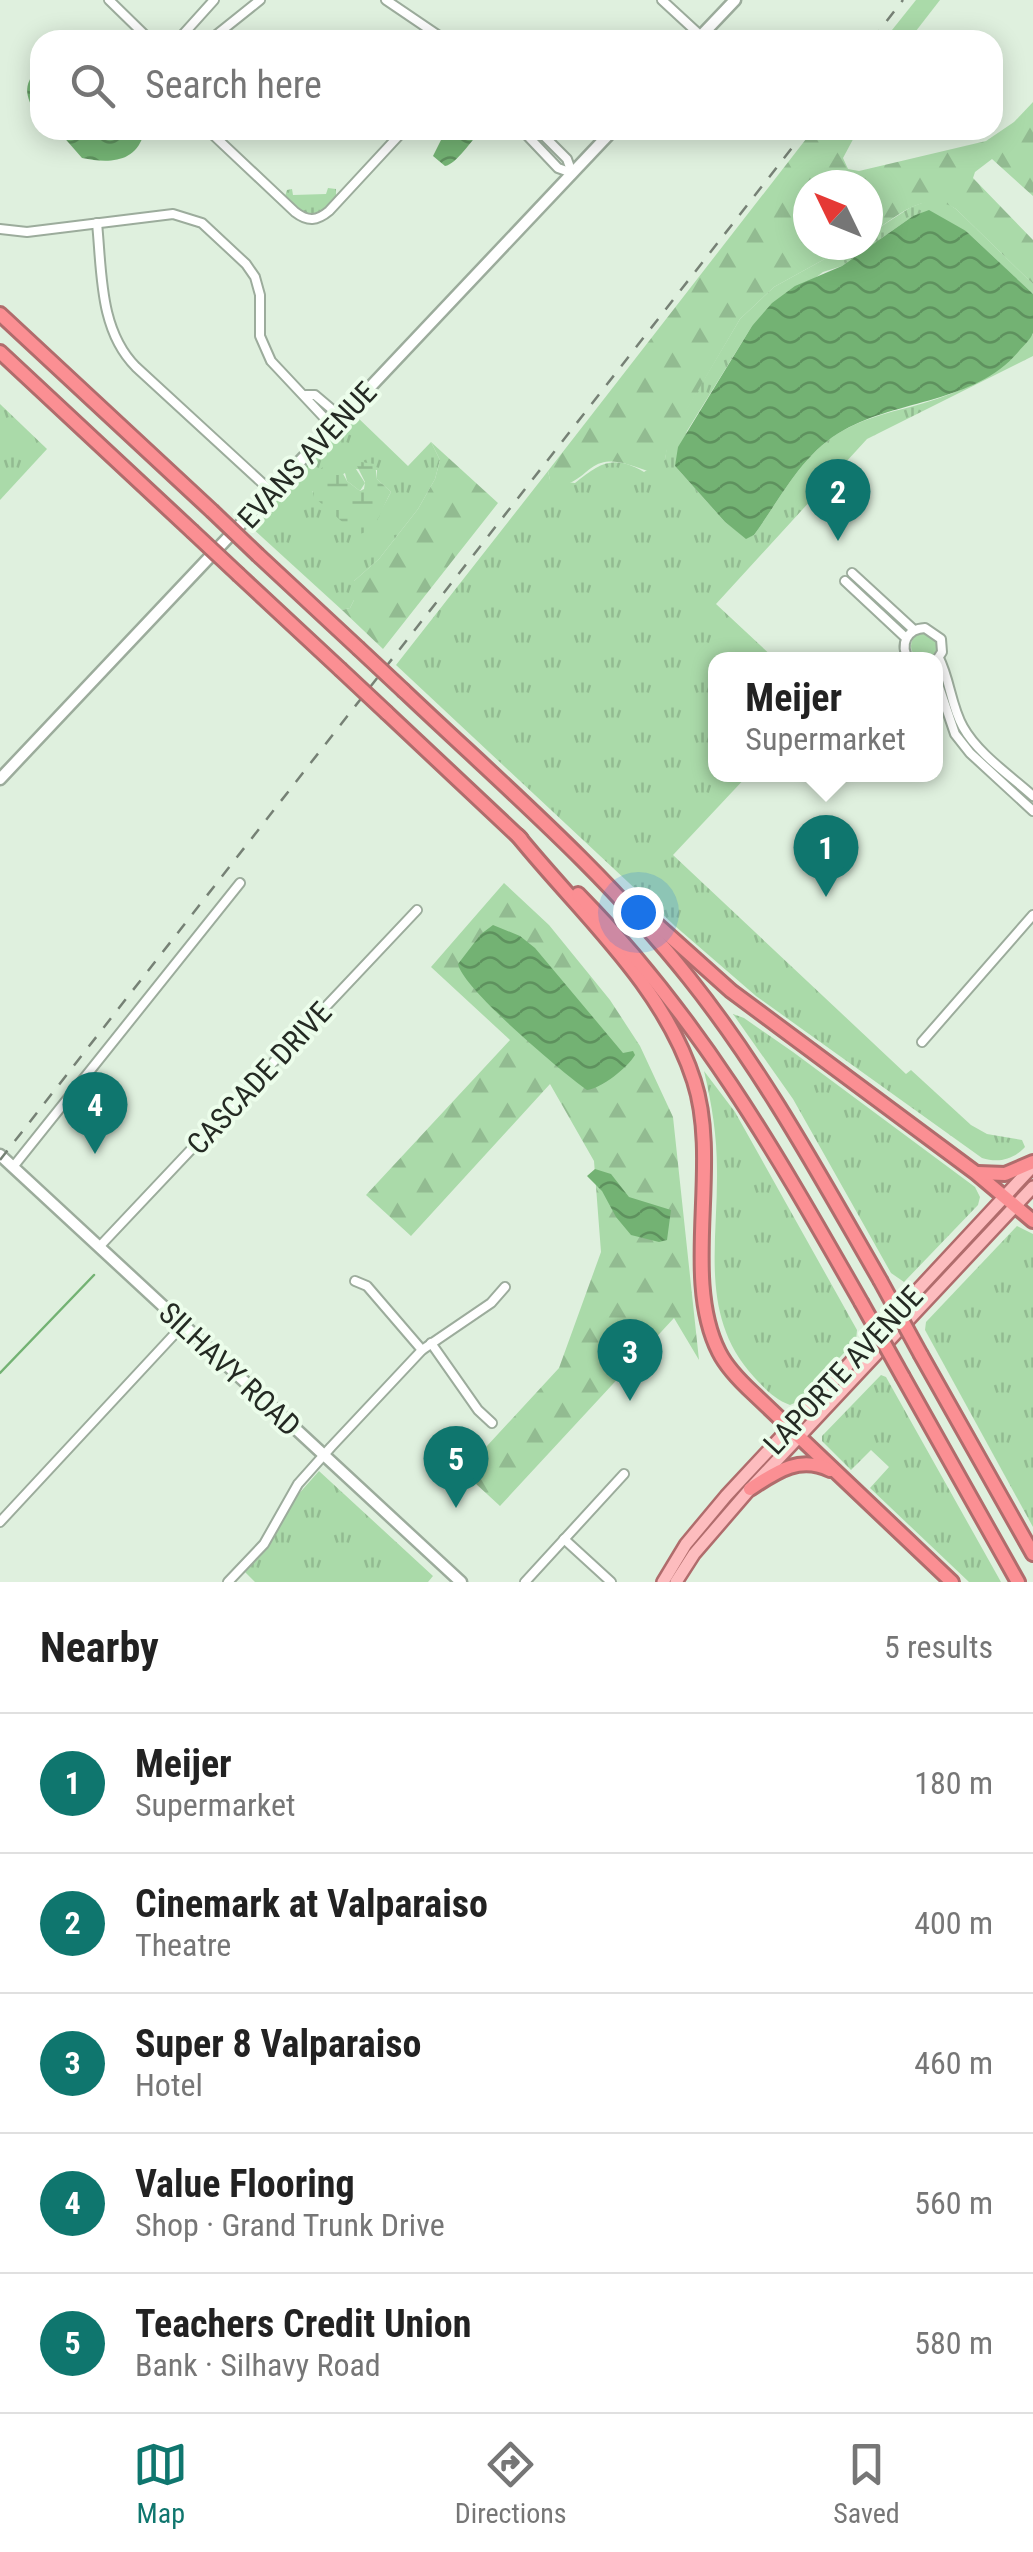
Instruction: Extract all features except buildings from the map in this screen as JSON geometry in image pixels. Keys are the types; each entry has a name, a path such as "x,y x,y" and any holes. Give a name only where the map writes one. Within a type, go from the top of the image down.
{"highway":[{"path":"0,314 607,883 744,1002 976,1173 1033,1221"},
{"path":"0,352 518,836 614,931 696,1031 748,1106 1018,1582"},
{"path":"518,836 642,983 683,1050 702,1110 704,1268 711,1331 731,1371 952,1582"},
{"path":"607,883 688,977 775,1098 1033,1554"},
{"path":"976,1173 1005,1174 1033,1164"},
{"path":"750,1489 798,1464 811,1463 839,1475"}],"main road":[{"name":"LAPORTE AVENUE","path":"664,1582 696,1532 1010,1201 1033,1164"},
{"name":"LAPORTE AVENUE","path":"1010,1201 1033,1187"},
{"name":"LAPORTE AVENUE","path":"676,1582 694,1554 794,1432"}],"street":[{"path":"109,0 140,30"},
{"path":"187,30 214,0"},
{"path":"222,30 260,0"},
{"path":"386,0 430,30"},
{"path":"662,0 691,30"},
{"path":"707,30 735,0"},
{"path":"219,140 308,220 329,212 395,140"},
{"path":"531,140 558,168 572,173"},
{"path":"548,140 567,158 572,173"},
{"name":"EVANS AVENUE","path":"0,779 603,140"},
{"path":"0,229 24,232 181,214 208,227 251,270 260,295 262,346 270,361 306,395 315,395 336,422"},
{"path":"96,224 109,322 119,347 272,492"},
{"path":"852,572 914,630"},
{"path":"844,581 906,638"},
{"path":"906,652 906,638 914,630 925,628 936,633 942,645 940,652"},
{"path":"943,671 969,736 1033,796"},
{"path":"943,699 955,734 970,753 1033,811"},
{"path":"14,1167 240,884"},
{"name":"CASCADE DRIVE","path":"100,1246 417,910"},
{"path":"922,1042 1033,915"},
{"name":"SILHAVY ROAD","path":"0,1154 461,1582"},
{"path":"355,1281 367,1286 422,1350"},
{"path":"228,1582 268,1538 292,1493 422,1350 491,1302 505,1287"},
{"path":"0,1522 183,1325"},
{"path":"431,1343 478,1410 492,1423"},
{"path":"524,1582 624,1474"},
{"path":"564,1539 610,1582"}],"green space":[{"path":"916,0 940,0 917,30 892,30"},
{"path":"1033,102 1033,196 992,159 973,178 1033,240 1033,284 956,209 944,203 910,208 883,225 883,170 863,170 987,140 1003,140 1003,129"},
{"path":"805,140 853,140 843,158 848,169 854,170 793,170 793,260 823,260 774,287 740,319 669,440 658,473 608,462 596,465 566,485 558,487 550,480 548,471"},
{"path":"328,188 336,189 336,197 318,214 307,215 285,196 292,189 293,195 326,194"},
{"path":"942,200 1033,284 1033,294 966,231 913,216 883,237 883,225 911,207"},
{"path":"823,260 851,260 823,272 752,326 687,431 675,466 725,522 746,538 754,535 804,464 844,430 970,385 1010,358 1033,334 1033,356 867,439 716,604 767,652 708,652 708,782 741,782 673,855 906,1074 911,1070 971,1125 987,1134 1022,1140 1025,1147 1010,1158 982,1158 756,996 675,926 396,665 548,471 550,480 575,483 607,463 624,463 644,472 665,459 668,440 740,319 774,287"},
{"path":"0,404 47,449 0,500"},
{"path":"354,414 408,466 431,442 440,460 435,479 418,509 379,559 354,581 350,608 342,610 250,526","holes":["356,469 377,470 377,479 391,492 382,509 312,492 345,473 347,481 360,491 365,483"]},
{"path":"431,442 498,503 383,649 342,610 350,608 354,600 354,581 379,559 418,509 435,479 440,460"},
{"path":"356,464 375,464 377,479 391,492 374,525 356,534 314,497 313,488 325,465 341,470 347,481 360,491 364,489 365,482"},
{"path":"919,634 929,634 936,641 935,652 912,651 912,641"},
{"path":"504,883 549,925 610,1000 640,1046 673,1117 699,1360 674,1318 500,1506 463,1472 559,1368 601,1252 594,1161 550,1084 411,1236 366,1195 510,1040 431,967"},
{"path":"733,1014 793,1052 975,1187 980,1197 978,1205 904,1282 891,1273 793,1099"},
{"path":"704,1071 735,1112 857,1330 856,1340 799,1401 790,1405 766,1389 737,1354 718,1305 716,1145"},
{"path":"1017,1226 1033,1234 1033,1527 925,1330 926,1322"},
{"path":"881,1375 886,1377 1001,1582 969,1582 870,1488 889,1467 871,1450 851,1470 822,1441 822,1436"},
{"path":"319,1471 433,1576 428,1582 255,1582 245,1572 268,1548 296,1497"}],"water":[{"path":"66,140 141,140 126,157 100,161 82,158"},
{"path":"441,140 473,140 445,166 433,156"},
{"path":"929,210 966,231 1033,294 1032,335 1001,368 981,381 866,420 829,440 804,464 754,535 746,539 725,522 675,466 678,447 752,326 772,303 795,286 851,260 883,260 883,237"},
{"path":"493,925 520,936 535,948 623,1053 633,1051 635,1055 620,1071 600,1086 587,1090 477,992 458,964"},
{"path":"595,1169 611,1174 629,1197 671,1210 667,1240 659,1242 631,1235 602,1191 587,1176"}],"waterway":[{"path":"0,1373 94,1275"}],"railway":[{"path":"880,30 903,0"},
{"path":"0,1160 798,140"}],"place":[{"name":"Cinemark at Valparaiso","path":"838,541"},
{"name":"Meijer","path":"826,897"},
{"name":"Value Flooring","path":"95,1154"},
{"name":"Super 8 Valparaiso","path":"630,1401"},
{"name":"Teachers Credit Union","path":"456,1508"}]}
